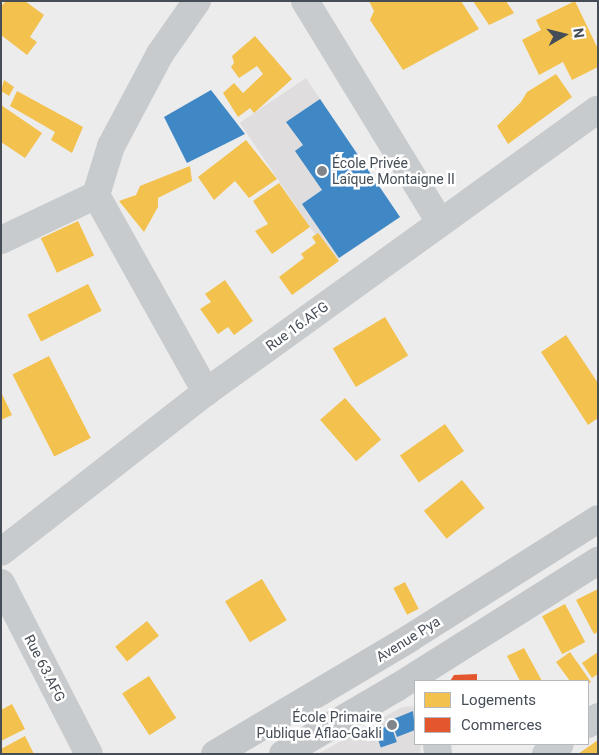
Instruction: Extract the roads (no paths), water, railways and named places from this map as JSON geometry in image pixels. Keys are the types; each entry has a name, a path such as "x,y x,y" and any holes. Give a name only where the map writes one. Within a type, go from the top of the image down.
{"main road":[{"name":"Avenue Pya","path":"214,754 410,638 598,519"},
{"path":"410,638 428,675 598,561"},
{"path":"283,754 414,683"}],"street":[{"path":"197,1 160,54 111,146 96,196 206,392"},
{"path":"305,1 440,222"},
{"name":"Rue 16.AFG","path":"1,552 206,392 598,109"},
{"path":"1,240 96,196"},
{"name":"Rue 63.AFG","path":"1,583 89,754"},
{"path":"546,754 559,745"}],"place":[{"name":"École Privée Laîque Montaigne II","path":"322,171"},
{"name":"École Primaire Publique Aflao-Gakli","path":"392,725"}]}
